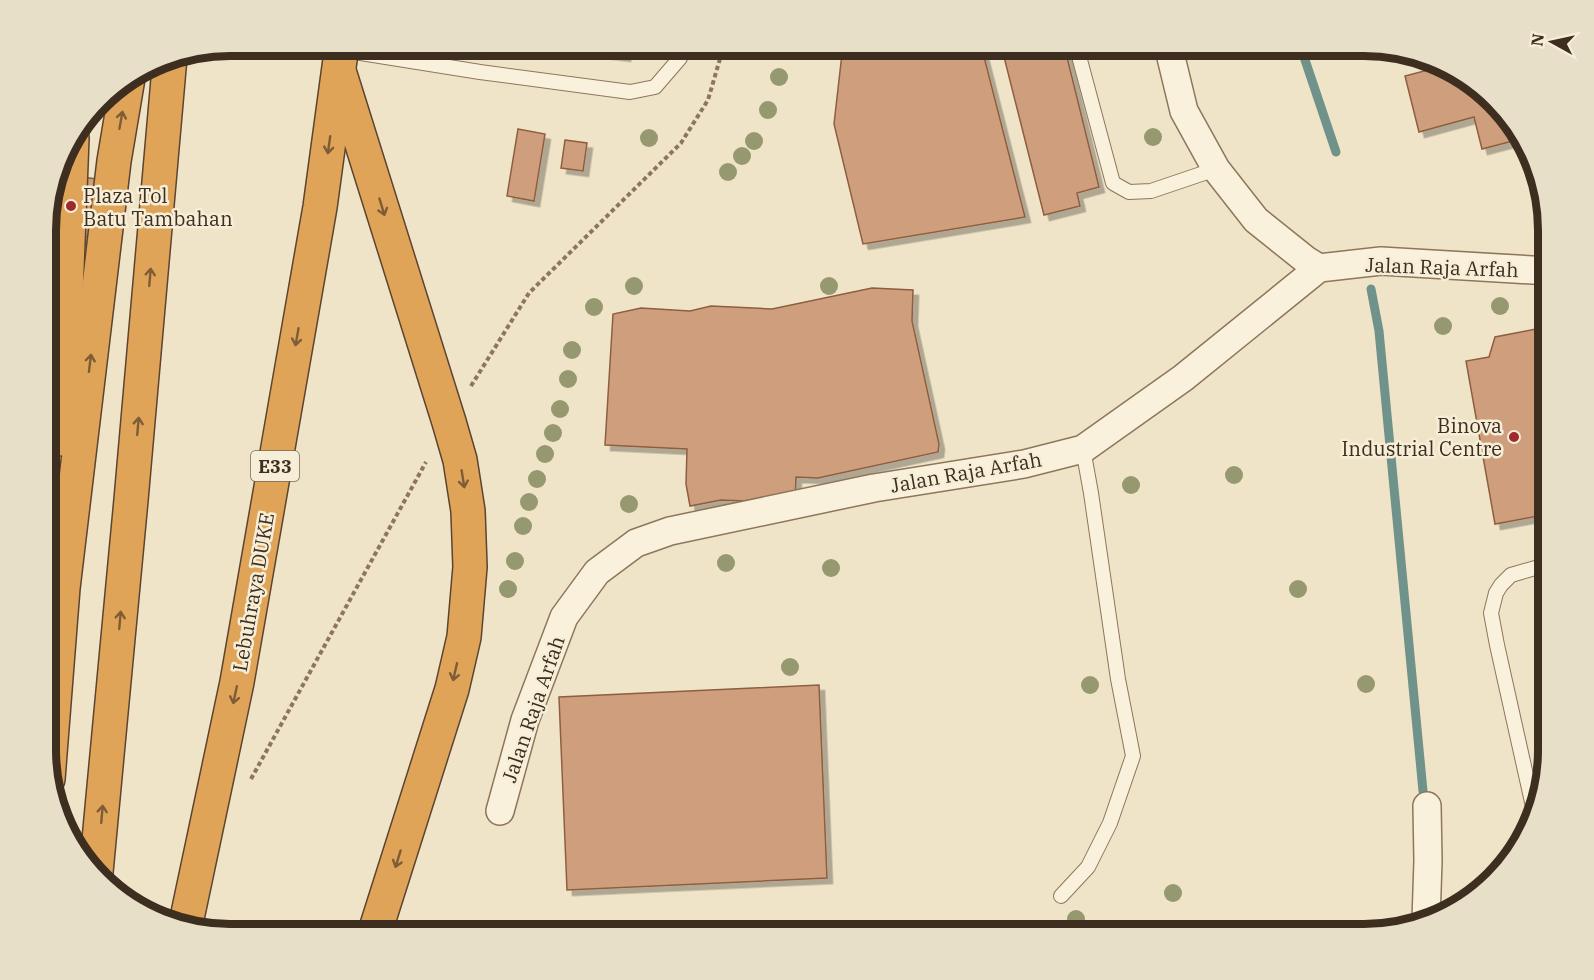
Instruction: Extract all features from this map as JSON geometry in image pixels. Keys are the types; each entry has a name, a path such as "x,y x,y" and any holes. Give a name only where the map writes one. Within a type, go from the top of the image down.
{"highway":[{"name":"Lebuhraya DUKE","path":"187,919 239,671 320,207 341,56"},
{"path":"341,56 460,460 468,510 470,567 464,637 452,689 377,924"},
{"path":"97,864 169,67"},
{"path":"55,690 63,588 114,161 126,91"},
{"path":"63,588 63,373 71,158"}],"street":[{"path":"1171,56 1184,111 1216,169 1256,220 1319,268"},
{"name":"Jalan Raja Arfah","path":"500,811 525,720 564,617 597,572 636,543 693,526 874,488 1024,464 1083,449 1183,378 1319,268 1381,261 1538,271"},
{"path":"1426,913 1427,806"}],"lane":[{"path":"349,56 630,92 655,87 680,56"},
{"path":"1079,56 1113,183 1129,192 1151,191 1216,169"},
{"path":"1061,896 1088,867 1110,822 1133,756 1118,679 1083,449"},
{"path":"1531,799 1491,613 1500,585 1511,575 1538,567"}],"building":[{"path":"842,56 984,56 1025,217 863,244 834,124"},
{"path":"1004,56 1067,56 1099,187 1077,193 1080,206 1044,215"},
{"path":"1431,69 1452,79 1471,91 1488,106 1514,141 1482,149 1474,117 1419,132 1405,76"},
{"path":"518,129 545,134 534,201 507,196"},
{"path":"565,140 587,143 583,171 561,168"},
{"name":"Plaza Tol Batu Tambahan","path":"64,175 97,179 89,237 55,233 57,207"},
{"path":"872,288 913,290 912,321 939,444 938,452 818,478 796,477 795,503 721,500 690,506 686,484 687,449 605,445 613,314 641,308 690,311 711,306 772,309"},
{"name":"Binova Industrial Centre","path":"1538,330 1538,516 1495,524 1466,361 1489,357 1495,337"},
{"path":"819,685 827,878 567,890 559,697"}],"waterway":[{"path":"1304,56 1336,152"},
{"path":"1371,289 1379,331 1423,791"}],"place":[{"name":"Plaza Tol Batu Tambahan","path":"71,206"},
{"name":"Binova Industrial Centre","path":"1514,437"}]}
